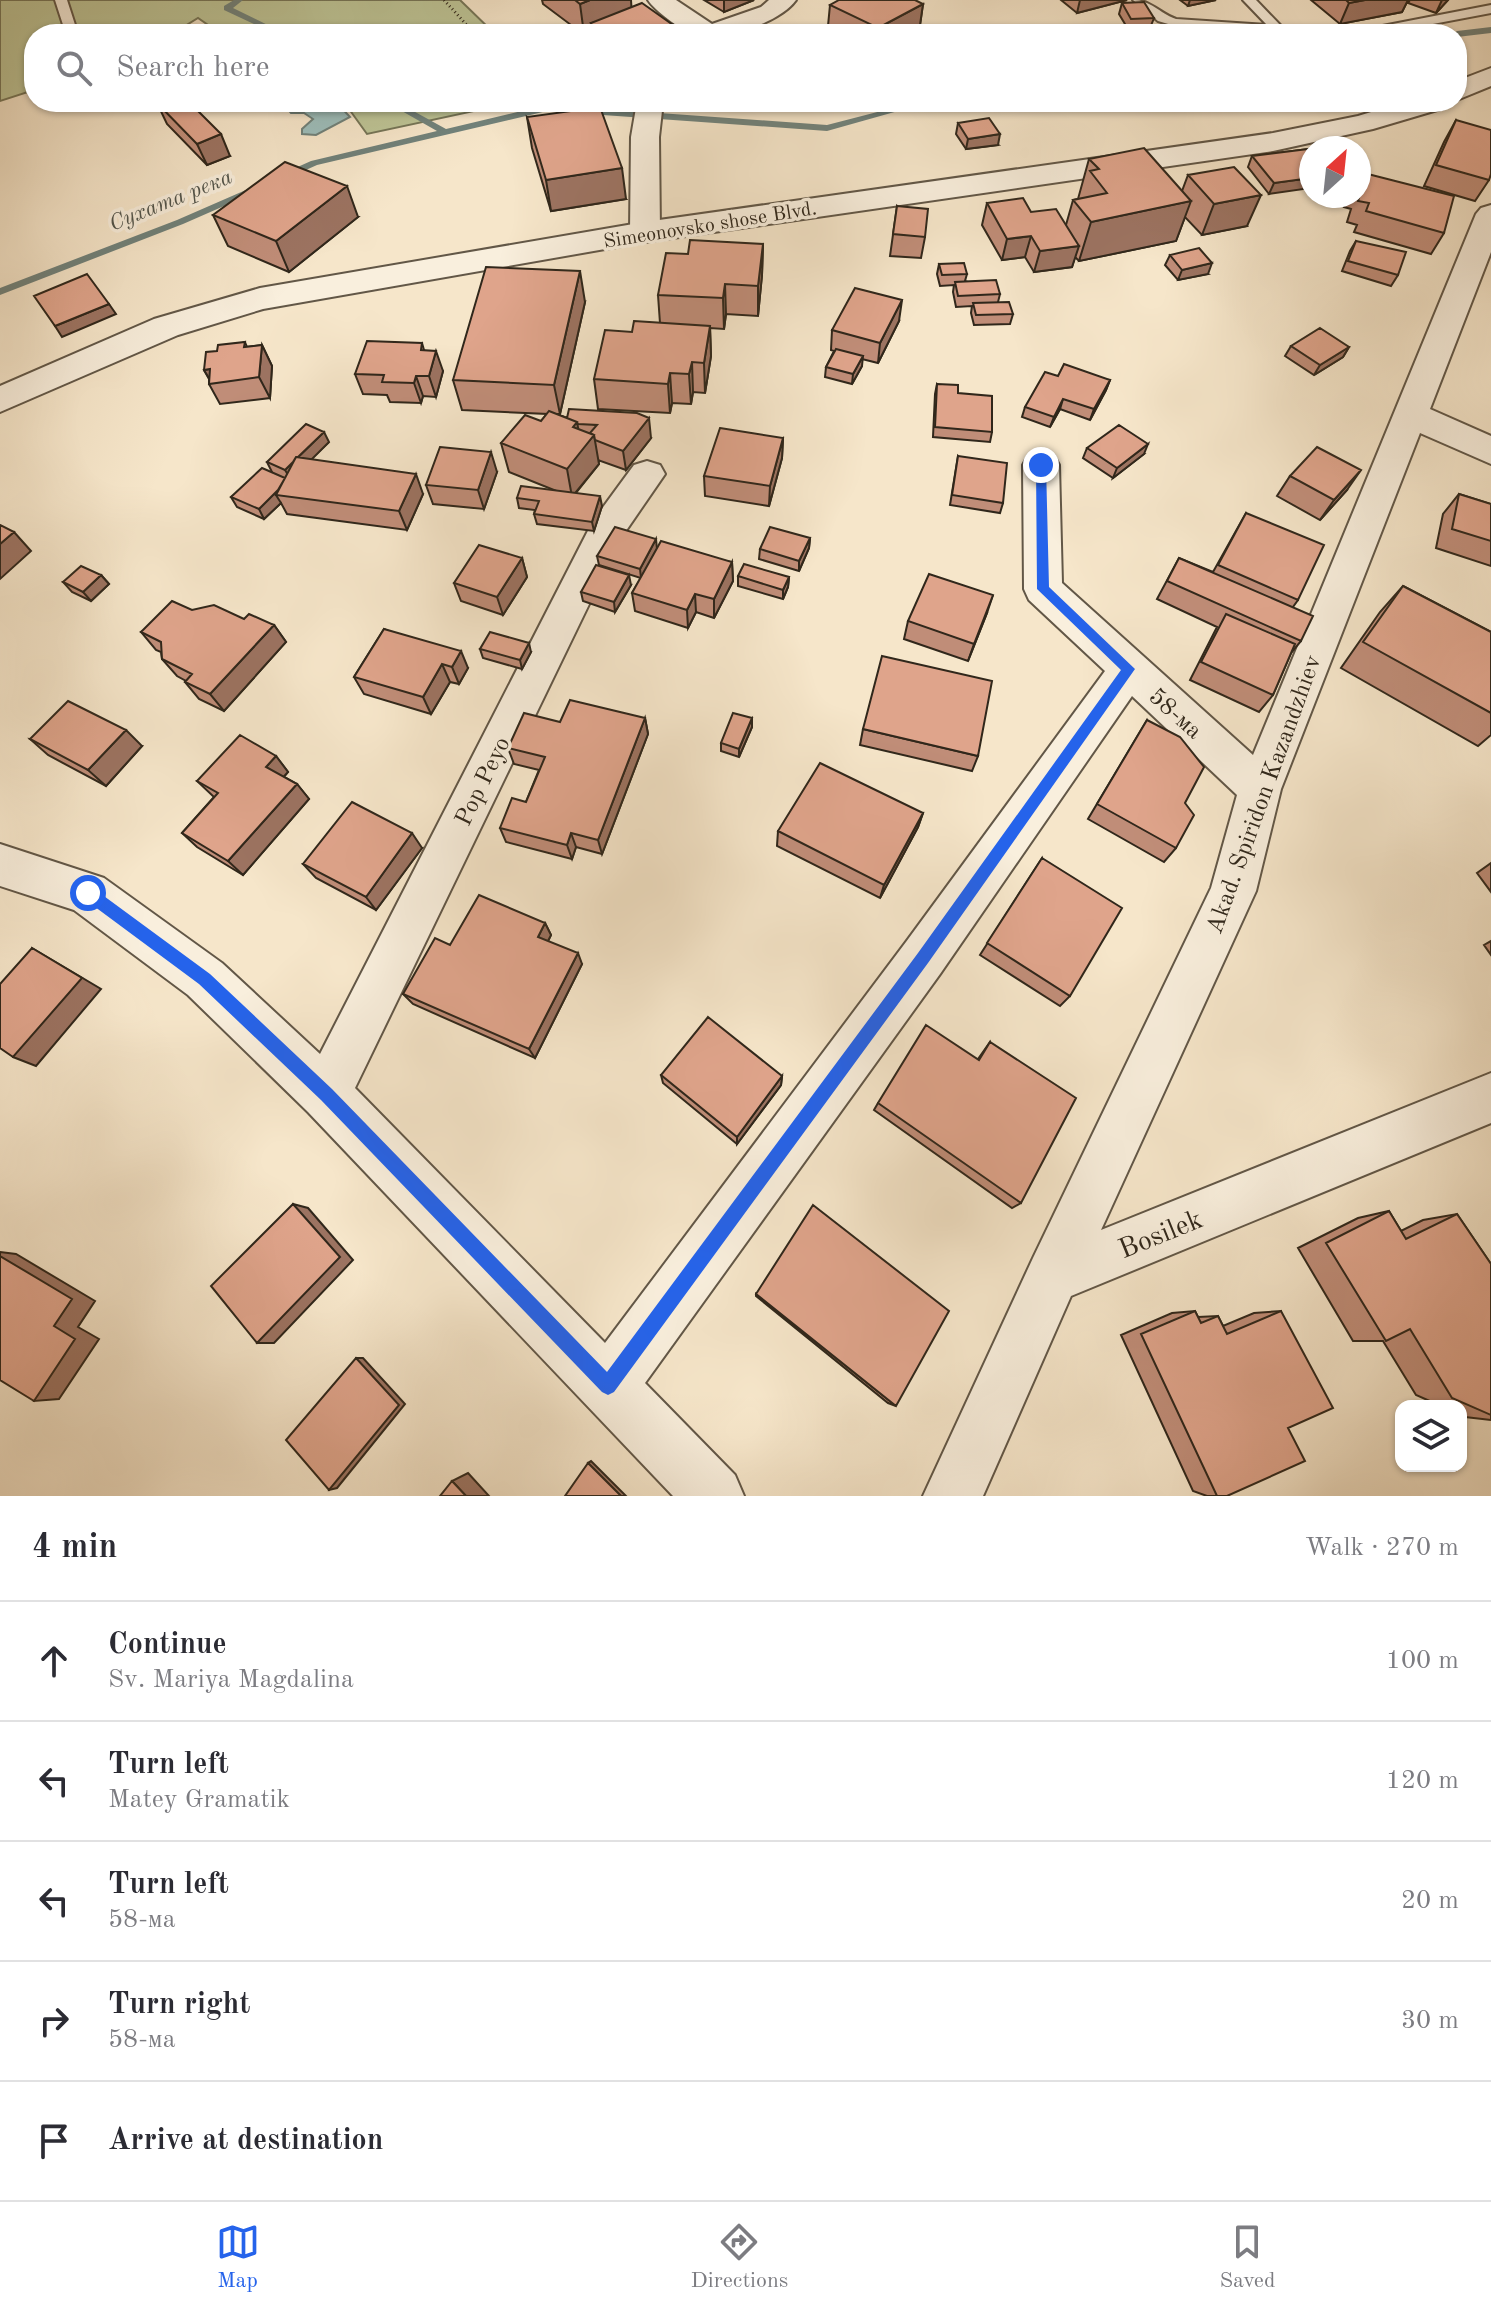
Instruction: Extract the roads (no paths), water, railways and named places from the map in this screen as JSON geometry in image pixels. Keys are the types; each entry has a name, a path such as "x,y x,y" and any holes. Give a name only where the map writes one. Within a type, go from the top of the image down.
{"street":[{"path":"660,0 694,24"},
{"path":"733,24 777,6 793,24"},
{"path":"1467,87 1491,76"},
{"path":"645,232 645,137 649,112"},
{"name":"Simeonovsko shose Blvd.","path":"0,400 166,327 245,303 645,232 1273,142 1400,112"},
{"name":"Akad. Spiridon Kazandzhiev","path":"1052,1277 1233,891 1260,789 1491,214"},
{"path":"1410,414 1491,451"},
{"name":"58-ма","path":"1041,465 1043,589 1260,789"},
{"name":"Pop Peyo","path":"326,1094 606,531 647,474"},
{"path":"608,1386 923,958 1129,669"},
{"path":"0,865 88,893 205,979 326,1094 714,1496"},
{"name":"Bosilek","path":"1052,1277 1491,1098"},
{"path":"953,1496 1052,1277"}],"lane":[{"path":"61,0 69,24"},
{"path":"1139,0 1162,18 1209,24"},
{"path":"1249,0 1273,24"},
{"path":"1484,0 1491,2"},
{"path":"1414,24 1491,9"}],"water":[{"path":"345,112 350,117 316,135 302,134 302,129 313,119 304,113 291,113"}],"waterway":[{"path":"239,0 227,8 261,24"},
{"name":"Сухата река","path":"1467,33 1491,30"},
{"path":"408,112 445,132"},
{"name":"Сухата река","path":"285,176 314,163 530,112"},
{"name":"Сухата река","path":"603,112 827,128 888,112"},
{"name":"Сухата река","path":"0,292 180,222 255,189"}]}
